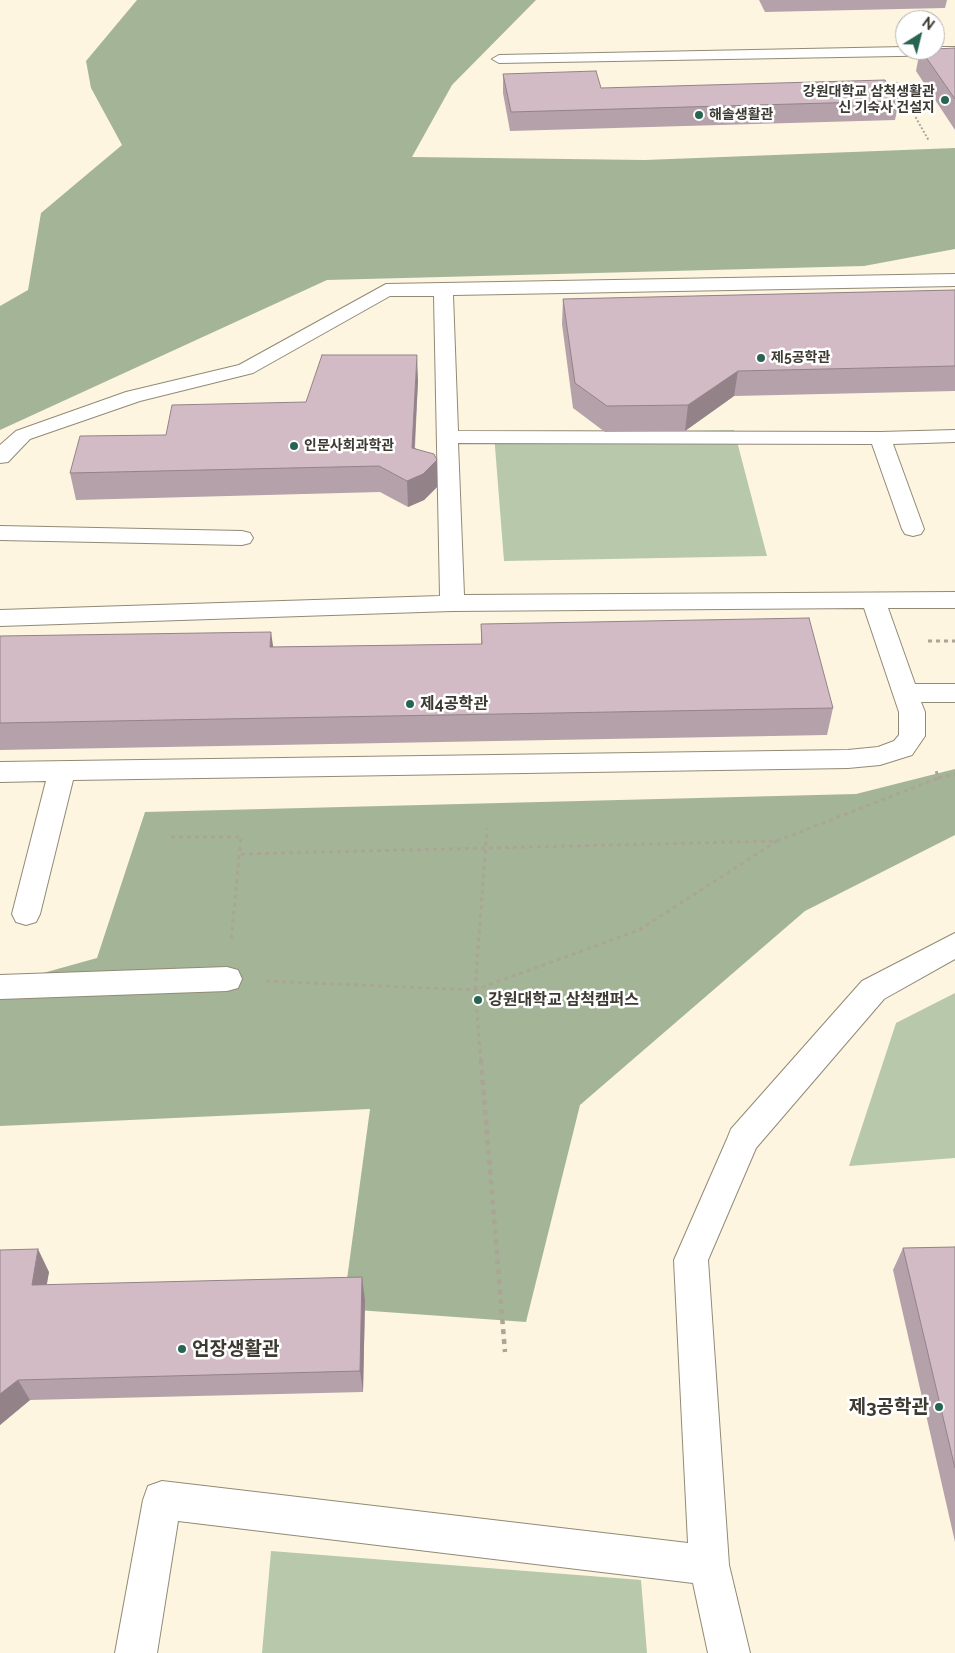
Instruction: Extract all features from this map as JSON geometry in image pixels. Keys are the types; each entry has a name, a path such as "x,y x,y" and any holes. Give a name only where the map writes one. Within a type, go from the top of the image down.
{"street":[{"path":"499,59 955,51"},
{"path":"0,457 23,435 133,396 246,369 386,290 955,280"},
{"path":"443,290 452,603"},
{"path":"448,436 880,438 955,436"},
{"path":"880,438 913,529"},
{"path":"0,533 242,538"},
{"path":"0,772 848,759 880,756 903,748 912,736 912,712 872,600"},
{"path":"0,618 452,603 955,600"},
{"path":"906,693 955,693"},
{"path":"26,914 62,771"},
{"path":"730,1653 709,1564 691,1260 743,1139 873,990 955,945"},
{"path":"0,987 227,979"},
{"path":"136,1653 162,1500 709,1564"}],"path":[{"path":"879,53 929,140"},
{"path":"938,778 955,774"},
{"path":"487,828 475,990 505,1352"},
{"path":"171,837 241,837 227,979 475,990 638,930 777,842 240,854"}],"green space":[{"path":"137,0 536,0 452,85 412,157 645,160 955,148 955,249 864,266 327,280 0,430 0,306 28,290 41,213 122,145 91,88 86,61"},
{"path":"734,430 767,556 504,561 494,434"},
{"path":"955,769 955,835 805,911 580,1105 526,1322 343,1309 370,1109 0,1126 0,985 97,958 145,812 856,794"},
{"path":"955,993 955,1158 849,1166 896,1023"},
{"path":"271,1551 641,1580 647,1653 262,1653"}],"building":[{"path":"945,48 955,48 955,99 928,60 945,60"},
{"path":"596,71 601,88 885,80 899,101 511,112 503,74"},
{"name":"제5공학관","path":"955,290 955,366 738,371 688,405 607,406 575,383 563,299"},
{"name":"인문사회과학관","path":"322,355 417,355 412,448 434,454 437,460 423,474 407,481 379,466 70,473 80,436 166,435 172,405 306,402"},
{"name":"제4공학관","path":"809,618 833,708 0,723 0,636 271,632 270,647 482,644 481,624"},
{"path":"955,1247 955,1468 903,1248"},
{"name":"언장생활관","path":"38,1249 32,1285 362,1277 360,1371 18,1380 0,1394 0,1250"}],"place":[{"name":"강원대학교 삼척생활관 신 기숙사 건설지","path":"945,100"},
{"name":"해솔생활관","path":"699,115"},
{"name":"제5공학관","path":"761,358"},
{"name":"인문사회과학관","path":"294,446"},
{"name":"제4공학관","path":"410,704"},
{"name":"강원대학교 삼척캠퍼스","path":"478,1000"},
{"name":"언장생활관","path":"182,1349"},
{"name":"제3공학관","path":"939,1407"}]}
